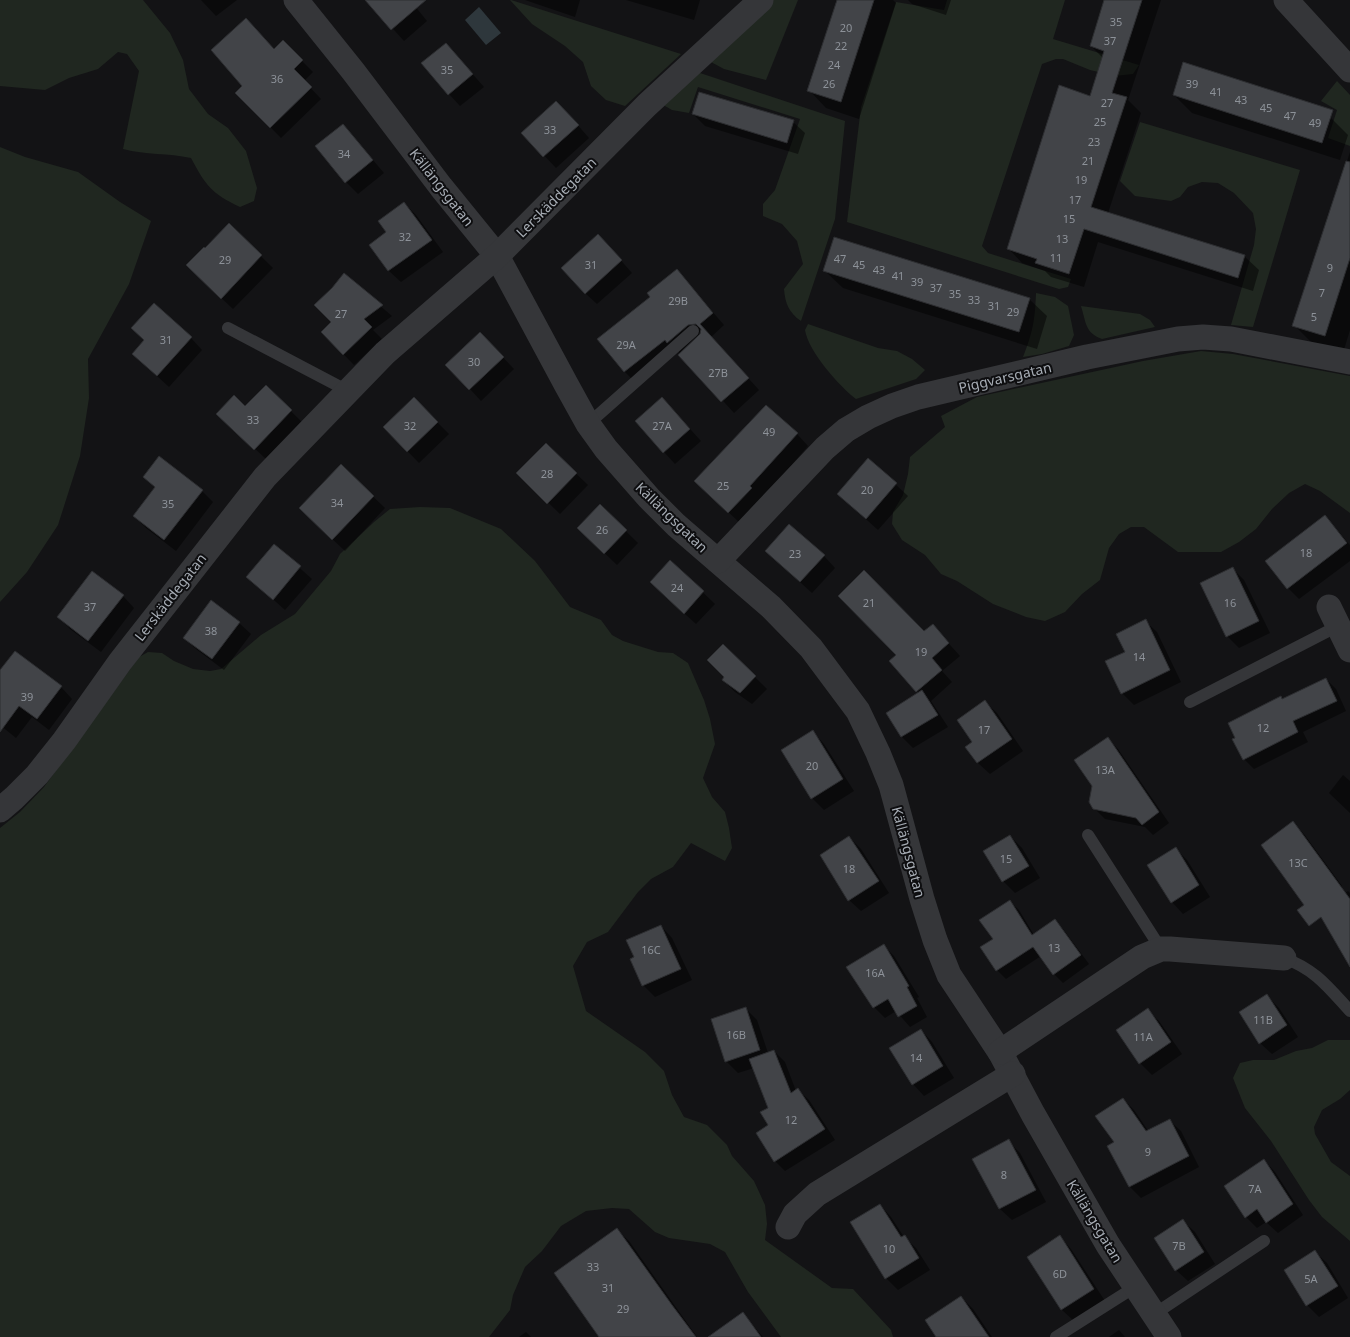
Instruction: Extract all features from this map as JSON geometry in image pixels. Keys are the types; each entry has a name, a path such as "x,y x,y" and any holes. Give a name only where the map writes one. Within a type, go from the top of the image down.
{"street":[{"name":"Källängsgatan","path":"296,0 497,256 588,424 606,449 649,498 676,525 771,608 811,648 858,711 892,785 915,876 940,954 953,981 1000,1052 1084,1205 1153,1315 1169,1337"},
{"name":"Lerskäddegatan","path":"0,810 37,775 64,741 120,662 265,477 407,333 497,256 647,105 761,0"},
{"path":"1286,0 1350,70"},
{"name":"Piggvarsgatan","path":"718,561 826,448 846,430 868,417 918,397 1087,357 1178,338 1231,339 1350,362"},
{"path":"1333,617 1350,650"},
{"path":"1000,1052 1142,957 1161,949 1284,958"},
{"path":"788,1227 795,1214 816,1194 1012,1074"}],"lane":[{"path":"228,328 348,391"},
{"path":"588,424 693,332"},
{"path":"1190,702 1333,617"},
{"path":"1088,835 1161,949"},
{"path":"1284,958 1300,964 1312,972 1350,1012"},
{"path":"1153,1315 1264,1241"},
{"path":"1056,1337 1135,1287"}],"shaded area":[{"path":"0,0 143,0 170,33 183,60 189,89 208,114 228,128 246,151 257,188 254,201 240,207 216,193 205,182 191,158 123,149 139,71 127,54 118,52 98,69 69,78 45,90 0,86"},
{"path":"510,0 681,54 625,106 606,100 591,86 583,62 565,46 532,24"},
{"path":"773,0 798,0 766,80 724,69 711,62"},
{"path":"947,0 1065,0 1053,39 1139,65 1133,74 1115,76 1090,70 1063,59 1056,59 1042,64 982,246 988,253 1071,279 1068,287 1059,289 847,222 861,107 896,2 944,10"},
{"path":"479,7 501,33 486,45 465,20"},
{"path":"697,72 845,121 835,219 801,321 793,315 788,307 784,289 803,264 797,241 782,224 763,216 763,204 775,190 800,119 698,87 689,113 672,110 665,106 665,100"},
{"path":"1337,81 1350,95 1350,146 1328,138 1337,110 1321,101"},
{"path":"1140,122 1300,170 1253,327 1231,325 1254,245 1256,229 1253,213 1234,193 1218,183 1202,182 1188,187 1180,197 1171,201 1135,196 1120,181"},
{"path":"0,147 25,157 78,172 120,202 151,221 129,284 88,359 89,398 80,456 58,525 27,572 0,602"},
{"path":"1036,293 1055,297 1068,306 1074,335 1069,346 1042,354 1023,357 1033,325"},
{"path":"1081,306 1140,314 1150,320 1155,327 1102,339 1096,337 1089,330"},
{"path":"808,324 878,348 897,351 912,359 925,370 916,379 856,399 818,358 807,339 805,330"},
{"path":"1201,351 1233,354 1350,376 1350,513 1320,491 1305,484 1289,493 1272,509 1256,529 1239,542 1221,552 1178,552 1144,527 1131,527 1119,534 1109,548 1100,580 1082,594 1065,612 1045,621 1026,617 993,604 957,581 941,574 925,555 902,540 892,524 893,512 903,495 910,457 945,427 941,416 977,397 1143,361"},
{"path":"450,508 501,529 535,561 570,607 601,620 612,635 623,641 658,652 673,653 688,663 704,700 715,744 703,778 712,797 725,812 732,848 725,861 691,843 673,867 651,879 638,892 608,932 587,942 573,966 586,1011 645,1052 664,1071 672,1095 684,1117 707,1125 727,1145 732,1156 754,1181 765,1205 767,1224 765,1240 832,1288 853,1289 891,1330 893,1337 781,1337 748,1292 725,1252 710,1244 669,1238 655,1232 629,1209 612,1208 586,1211 561,1226 542,1251 525,1267 513,1295 510,1310 489,1337 0,1337 0,828 20,812 44,787 139,657 148,652 162,653 174,661 193,669 210,671 221,669 261,635 295,614 331,571 340,554 374,522 390,509"},
{"path":"1328,1040 1350,1040 1350,1090 1340,1099 1322,1110 1314,1127 1315,1134 1331,1162 1350,1176 1350,1241 1322,1217 1309,1200 1271,1141 1245,1108 1233,1078 1240,1063 1253,1060 1274,1060 1296,1051 1312,1048"}],"building":[{"path":"365,0 426,0 391,30"},
{"path":"837,0 874,0 841,102 807,91"},
{"path":"1104,0 1142,0 1112,93 1127,97 1091,207 1245,255 1238,278 1084,229 1069,274 1035,263 1037,259 1007,249 1059,85 1090,96 1104,51 1090,46"},
{"path":"246,18 274,49 283,40 303,60 294,69 312,87 270,128 235,93 242,86 211,50"},
{"path":"446,43 473,74 448,95 421,63"},
{"path":"1183,62 1333,110 1322,143 1173,95"},
{"path":"699,92 794,120 787,143 692,114"},
{"path":"556,101 579,125 543,157 521,133"},
{"path":"343,124 373,160 345,183 315,146"},
{"path":"1346,161 1350,162 1350,258 1325,336 1292,326"},
{"path":"404,202 432,240 388,271 369,245 386,232 378,221"},
{"path":"229,223 262,255 221,299 186,265"},
{"path":"598,234 622,260 585,294 561,268"},
{"path":"834,237 1030,298 1019,332 823,271"},
{"path":"677,269 713,313 700,324 749,378 721,402 678,355 700,334 701,329 696,324 688,325 667,343 665,340 624,372 597,339 650,297 647,293"},
{"path":"344,273 383,305 364,319 372,327 343,355 321,332 331,322 314,305 332,288"},
{"path":"154,303 192,337 157,376 132,354 144,340 131,328"},
{"path":"480,332 504,357 469,390 445,365"},
{"path":"266,385 292,410 254,450 216,414 234,395 245,406"},
{"path":"414,397 438,422 407,452 383,427"},
{"path":"662,397 690,429 663,453 635,421"},
{"path":"766,405 798,433 750,486 752,488 728,513 694,481"},
{"path":"546,443 577,473 547,504 516,473"},
{"path":"159,456 203,490 164,540 133,516 155,487 143,477"},
{"path":"868,458 897,483 866,519 837,494"},
{"path":"341,464 374,496 332,540 299,508"},
{"path":"600,504 627,530 604,554 577,528"},
{"path":"1325,515 1347,543 1287,589 1265,561"},
{"path":"789,524 825,555 800,582 765,551"},
{"path":"274,544 301,566 273,600 246,577"},
{"path":"670,560 704,591 684,614 650,582"},
{"path":"1233,567 1259,621 1226,637 1200,583"},
{"path":"864,570 924,631 933,624 949,643 932,658 942,670 916,692 889,661 896,655 838,596"},
{"path":"92,571 124,595 88,641 57,617"},
{"path":"211,600 240,622 212,659 183,638"},
{"path":"1146,619 1170,670 1121,694 1105,661 1125,652 1116,634"},
{"path":"723,644 756,676 740,693 722,680 724,677 707,660"},
{"path":"15,651 62,686 37,719 19,706 0,732 0,670"},
{"path":"1326,678 1337,701 1293,721 1298,732 1243,760 1232,739 1235,738 1228,723 1281,696 1282,699"},
{"path":"922,690 938,715 901,737 886,713"},
{"path":"985,700 1012,739 977,763 965,747 972,742 957,720"},
{"path":"813,730 843,779 811,799 781,750"},
{"path":"1108,737 1159,812 1142,825 1136,818 1093,809 1089,802 1092,786 1074,760"},
{"path":"1293,821 1350,899 1350,967 1321,917 1309,926 1297,910 1304,905 1261,845"},
{"path":"1010,835 1029,866 1002,882 983,851"},
{"path":"849,836 879,881 848,901 820,855"},
{"path":"1176,847 1199,885 1171,903 1147,865"},
{"path":"1010,900 1032,935 1055,919 1081,955 1053,975 1033,947 996,971 980,947 993,939 979,920"},
{"path":"661,925 681,969 642,986 630,959 634,957 626,940"},
{"path":"884,944 909,986 907,987 917,1006 898,1017 888,999 873,1008 846,967"},
{"path":"1267,994 1287,1025 1259,1044 1239,1012"},
{"path":"746,1007 760,1050 725,1062 711,1019"},
{"path":"1148,1008 1171,1042 1139,1064 1116,1030"},
{"path":"921,1029 943,1066 912,1085 889,1048"},
{"path":"774,1050 791,1093 798,1088 825,1129 774,1162 756,1133 768,1125 760,1112 768,1108 749,1059"},
{"path":"1123,1098 1146,1131 1170,1119 1189,1156 1129,1187 1107,1146 1114,1142 1095,1116"},
{"path":"1009,1139 1036,1190 999,1209 972,1159"},
{"path":"1264,1159 1293,1204 1266,1223 1257,1209 1245,1218 1224,1186"},
{"path":"880,1204 901,1237 905,1235 919,1258 885,1279 850,1222"},
{"path":"1183,1219 1204,1252 1175,1271 1154,1238"},
{"path":"617,1228 696,1337 599,1337 554,1273"},
{"path":"1060,1235 1094,1289 1061,1310 1027,1257"},
{"path":"1315,1250 1338,1286 1306,1306 1284,1270"},
{"path":"961,1296 989,1337 936,1337 925,1320"},
{"path":"743,1312 761,1337 708,1337"}]}
